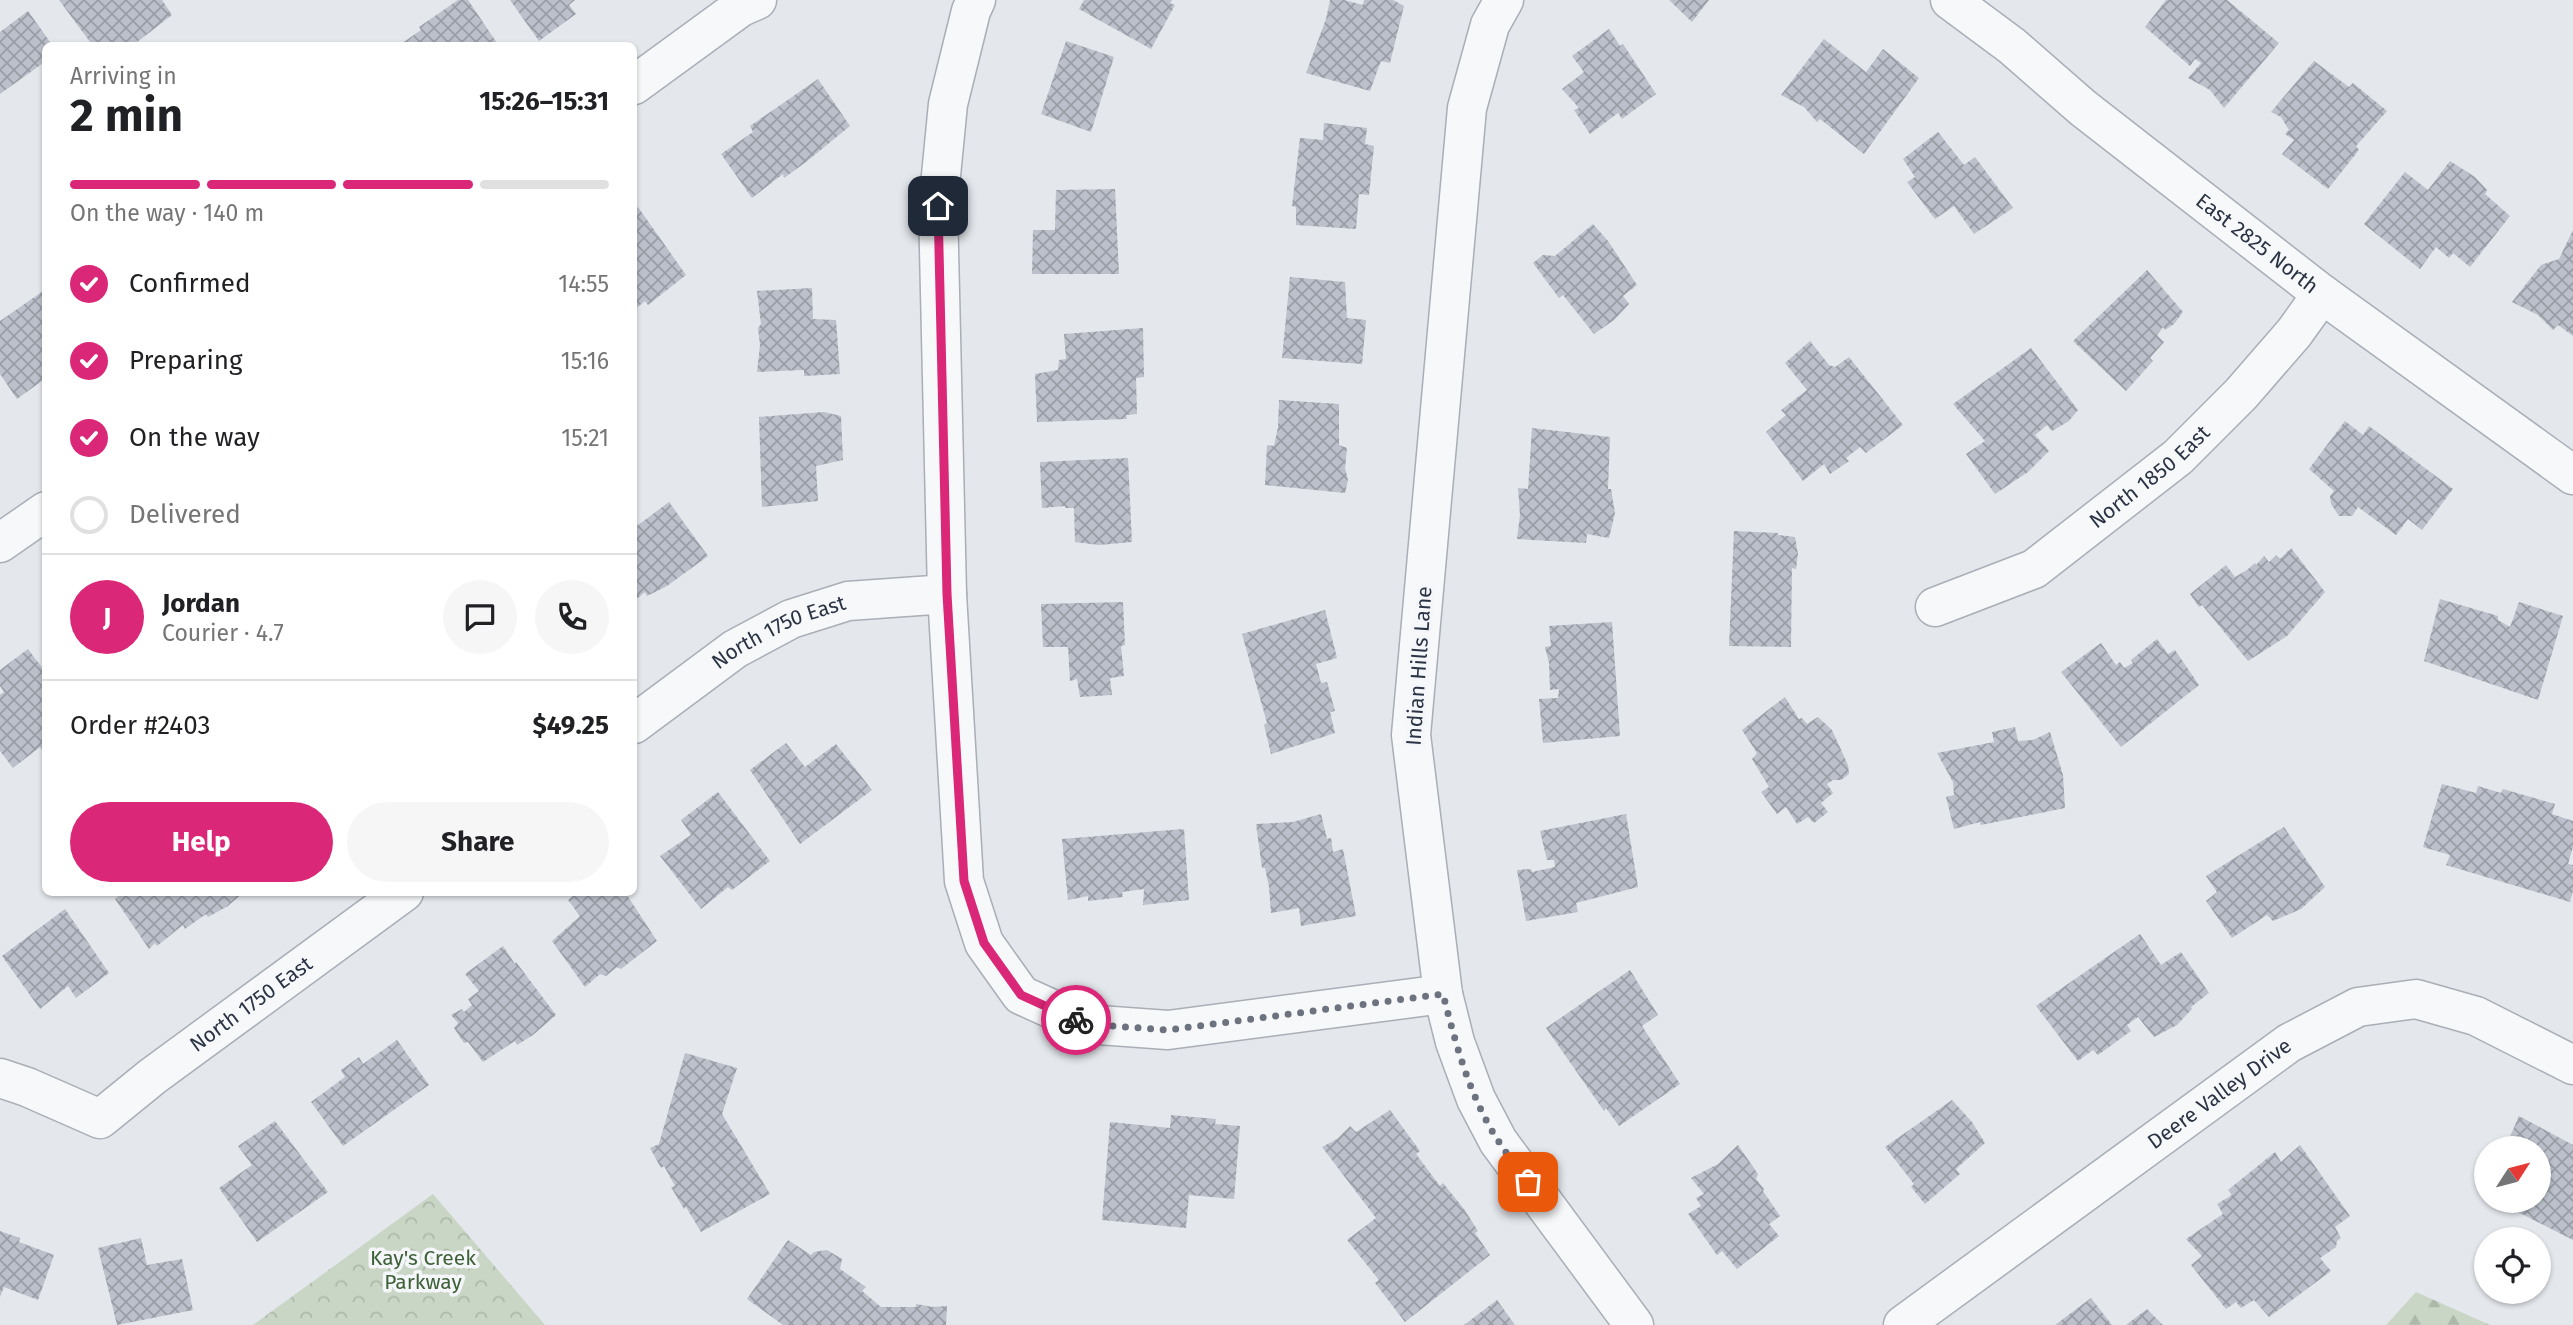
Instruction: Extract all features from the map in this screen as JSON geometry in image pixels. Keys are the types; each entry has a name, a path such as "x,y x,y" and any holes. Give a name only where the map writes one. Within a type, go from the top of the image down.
{"street":[{"path":"637,83 741,7 757,0"},
{"name":"Indian Hills Lane","path":"1504,0 1489,25 1467,108 1411,735 1443,994 1455,1042 1476,1099 1498,1141 1634,1325"},
{"name":"East 2825 North","path":"1950,0 2322,294 2573,475"},
{"path":"965,4 948,104 938,206 947,594 964,881 984,943 1021,995 1085,1024 1168,1030 1443,994"},
{"name":"North 1850 East","path":"1935,607 2034,569 2178,457 2241,394 2294,333 2322,294"},
{"path":"0,543 42,513"},
{"name":"North 1750 East","path":"637,722 735,649 791,619 848,601 947,594"},
{"name":"North 1750 East","path":"0,1078 100,1119 153,1076 399,896"},
{"name":"Deere Valley Drive","path":"1903,1325 2290,1043 2358,1007 2416,999 2476,1016 2573,1065"}],"green space":[{"name":"Kay's Creek Parkway","path":"433,1194 545,1325 253,1325"},
{"path":"2416,1292 2490,1325 2386,1325"}],"building":[{"path":"59,0 162,0 172,15 137,42 90,42"},
{"path":"458,0 468,0 496,42 404,42 421,30 419,27"},
{"path":"510,0 575,0 569,5 576,14 539,41"},
{"path":"1084,0 1172,0 1170,3 1175,5 1151,49 1079,9"},
{"path":"1330,0 1363,5 1364,0 1393,0 1404,6 1390,63 1381,61 1370,91 1306,73 1326,19"},
{"path":"1669,0 1709,0 1692,22"},
{"path":"2166,0 2227,0 2279,43 2224,108 2210,90 2188,78 2201,63 2195,59 2190,66 2145,27"},
{"path":"28,11 50,42 42,42 42,64 0,94 0,32"},
{"path":"1609,29 1620,46 1623,44 1656,94 1622,119 1618,113 1590,134 1574,110 1579,108 1562,89 1584,72 1572,56"},
{"path":"1824,39 1866,72 1883,49 1919,78 1864,154 1820,119 1817,122 1804,107 1781,95"},
{"path":"1066,41 1114,57 1091,132 1041,114"},
{"path":"2314,61 2349,87 2353,83 2387,111 2356,146 2359,150 2328,189 2282,154 2294,140 2285,134 2289,130 2281,117 2271,112"},
{"path":"818,79 850,126 806,162 784,178 783,174 752,198 721,154 753,132 750,126"},
{"path":"1324,123 1367,128 1365,144 1374,146 1369,195 1359,194 1356,229 1296,225 1296,207 1292,206 1300,138 1323,140"},
{"path":"1938,132 1964,165 1975,157 2013,208 1974,234 1954,206 1935,219 1907,182 1915,177 1903,159"},
{"path":"2450,161 2475,177 2487,190 2485,194 2510,216 2470,267 2453,253 2449,258 2436,247 2420,269 2364,224 2405,172 2428,190"},
{"path":"1115,189 1119,274 1032,274 1033,230 1055,230 1056,190"},
{"path":"637,208 686,275 648,305 645,301 637,308"},
{"path":"1593,224 1608,241 1637,285 1623,296 1629,304 1614,320 1594,334 1563,295 1559,298 1533,263 1543,255 1555,256"},
{"path":"2573,230 2573,336 2558,325 2553,330 2538,315 2512,302 2541,265 2559,259"},
{"path":"2147,270 2183,312 2174,324 2165,330 2163,327 2157,335 2164,342 2150,358 2153,361 2126,391 2073,341"},
{"path":"1290,277 1345,282 1347,318 1366,320 1362,364 1282,358"},
{"path":"812,288 813,319 836,320 840,374 804,376 804,370 757,372 760,345 758,328 761,324 757,291"},
{"path":"42,292 42,381 17,399 0,374 0,321"},
{"path":"1143,328 1144,377 1136,378 1137,414 1126,415 1127,419 1037,422 1035,374 1058,370 1059,360 1066,359 1064,334"},
{"path":"1810,341 1829,365 1835,367 1849,357 1903,425 1866,453 1860,447 1846,458 1849,461 1830,474 1824,464 1803,481 1766,432 1786,415 1781,410 1807,390 1785,363"},
{"path":"2031,348 2078,410 2069,421 2052,431 2047,425 2035,435 2049,451 2028,472 1995,494 1966,454 1985,441 1953,404"},
{"path":"1279,400 1339,404 1339,445 1347,448 1345,468 1348,480 1345,493 1265,485 1267,445 1274,446"},
{"path":"824,412 841,416 843,460 816,466 818,501 762,507 759,417"},
{"path":"2345,421 2363,435 2369,426 2453,489 2422,530 2408,519 2396,535 2358,507 2352,516 2339,516 2331,504 2330,496 2334,491 2309,469"},
{"path":"1532,428 1610,437 1608,489 1611,489 1615,513 1609,538 1587,534 1586,543 1517,539 1520,515 1518,488 1528,489"},
{"path":"1128,458 1132,542 1099,545 1075,542 1074,508 1042,508 1040,462"},
{"path":"669,502 708,556 667,586 647,596 645,592 637,599 637,526"},
{"path":"1734,531 1778,533 1795,537 1798,554 1796,569 1792,568 1791,647 1729,646"},
{"path":"2291,548 2325,592 2287,636 2248,661 2190,594 2226,565 2235,577 2255,563 2256,565 2264,556 2269,562 2276,555 2280,559"},
{"path":"2440,599 2498,616 2498,620 2510,627 2519,602 2563,616 2538,700 2424,661"},
{"path":"1123,602 1125,645 1121,646 1124,676 1110,678 1112,695 1080,697 1077,679 1070,681 1068,647 1043,647 1041,604"},
{"path":"1325,610 1337,658 1316,664 1321,683 1327,682 1335,711 1330,712 1335,733 1271,754 1264,725 1267,723 1242,634"},
{"path":"1612,622 1620,736 1543,743 1539,699 1558,698 1559,689 1550,690 1549,663 1545,647 1551,646 1549,626"},
{"path":"2157,639 2168,654 2175,650 2199,685 2121,747 2061,672 2101,643 2116,665 2120,662 2124,668 2133,663 2131,660"},
{"path":"28,649 42,668 42,750 40,747 13,768 0,751 0,695 4,692 0,686 0,670"},
{"path":"1785,697 1799,719 1802,718 1807,724 1818,717 1832,730 1848,765 1849,774 1841,780 1833,780 1827,784 1833,793 1821,803 1828,812 1814,823 1808,817 1797,824 1786,807 1777,814 1761,792 1769,787 1752,759 1757,753 1742,730"},
{"path":"2015,727 2018,741 2033,740 2050,732 2063,775 2065,808 1954,829 1946,797 1954,795 1953,782 1937,753 1994,742 1992,732"},
{"path":"786,743 805,767 836,744 872,790 800,844 750,770"},
{"path":"2442,784 2476,793 2478,786 2501,793 2503,789 2555,804 2552,814 2573,821 2573,847 2568,864 2573,865 2573,891 2570,902 2446,865 2450,855 2423,847"},
{"path":"718,792 770,861 732,890 728,887 701,909 660,856 691,835 681,820"},
{"path":"1321,814 1327,839 1331,838 1333,852 1343,849 1356,916 1301,926 1299,908 1271,913 1269,887 1265,868 1262,868 1256,824 1293,822"},
{"path":"1626,814 1638,887 1576,903 1578,912 1526,921 1517,870 1531,869 1532,872 1555,867 1554,860 1547,860 1540,831"},
{"path":"2284,827 2325,887 2301,909 2273,921 2267,915 2232,938 2206,901 2217,892 2206,876"},
{"path":"1184,829 1189,900 1143,905 1144,889 1122,892 1123,897 1088,901 1088,896 1068,900 1062,839"},
{"path":"118,896 239,896 228,906 208,917 206,914 185,929 183,925 157,946 155,943 149,949 115,899"},
{"path":"572,896 628,896 657,941 621,969 617,967 606,976 600,974 585,987 552,941 580,916 568,900"},
{"path":"65,909 109,973 76,998 68,986 40,1009 2,956"},
{"path":"2140,934 2161,965 2181,952 2209,993 2191,1007 2177,1025 2154,1037 2138,1017 2127,1025 2131,1031 2098,1055 2093,1050 2078,1061 2036,1006"},
{"path":"503,946 556,1015 533,1035 517,1045 515,1041 483,1062 468,1042 464,1043 454,1028 458,1023 451,1015 462,1009 464,1012 472,1005 468,999 479,991 465,974"},
{"path":"1630,970 1658,1015 1642,1026 1680,1084 1619,1126 1606,1108 1604,1111 1546,1028"},
{"path":"397,1040 429,1085 343,1146 311,1102 345,1077 341,1070 359,1057 363,1064"},
{"path":"685,1053 737,1068 722,1114 770,1194 701,1232 671,1187 675,1186 664,1166 661,1168 650,1148 659,1144"},
{"path":"1952,1100 1972,1122 1985,1143 1956,1169 1960,1174 1925,1204 1911,1187 1914,1184 1885,1147"},
{"path":"1390,1110 1420,1151 1416,1154 1440,1186 1443,1183 1464,1209 1478,1231 1475,1233 1490,1255 1405,1322 1375,1283 1379,1280 1347,1240 1376,1218 1322,1147 1337,1139 1350,1126 1356,1132"},
{"path":"1171,1115 1216,1119 1215,1124 1240,1126 1234,1199 1189,1195 1186,1228 1102,1220 1110,1122 1170,1128"},
{"path":"2519,1116 2573,1145 2573,1240 2520,1213 2552,1213 2552,1136 2510,1136"},
{"path":"275,1121 328,1192 257,1242 219,1188 252,1165 238,1146"},
{"path":"1738,1145 1758,1174 1756,1179 1780,1216 1769,1224 1779,1236 1737,1269 1722,1251 1717,1255 1688,1214 1701,1206 1696,1198 1704,1194 1691,1178 1718,1164"},
{"path":"2300,1145 2350,1216 2335,1227 2341,1238 2336,1247 2320,1258 2331,1271 2269,1317 2254,1300 2241,1308 2236,1302 2226,1309 2191,1265 2202,1256 2186,1239 2223,1214 2217,1204 2232,1195 2228,1190 2275,1152 2281,1162"},
{"path":"0,1231 20,1238 19,1242 54,1255 38,1300 4,1287 0,1297"},
{"path":"141,1238 147,1265 182,1259 193,1310 117,1325 98,1248"},
{"path":"788,1240 811,1255 827,1250 842,1259 840,1269 866,1287 862,1291 881,1307 916,1307 916,1304 947,1306 946,1325 783,1325 747,1299"},
{"path":"2091,1298 2112,1325 2055,1325"},
{"path":"1497,1300 1515,1325 1464,1325"},
{"path":"2147,1309 2163,1325 2126,1325"}],"way so far":[{"path":"1076,1020 1085,1024 1168,1030 1443,994 1455,1042 1476,1099 1498,1141 1528,1182"}],"route":[{"path":"938,206 947,594 964,881 984,943 1021,995 1076,1020"}]}
